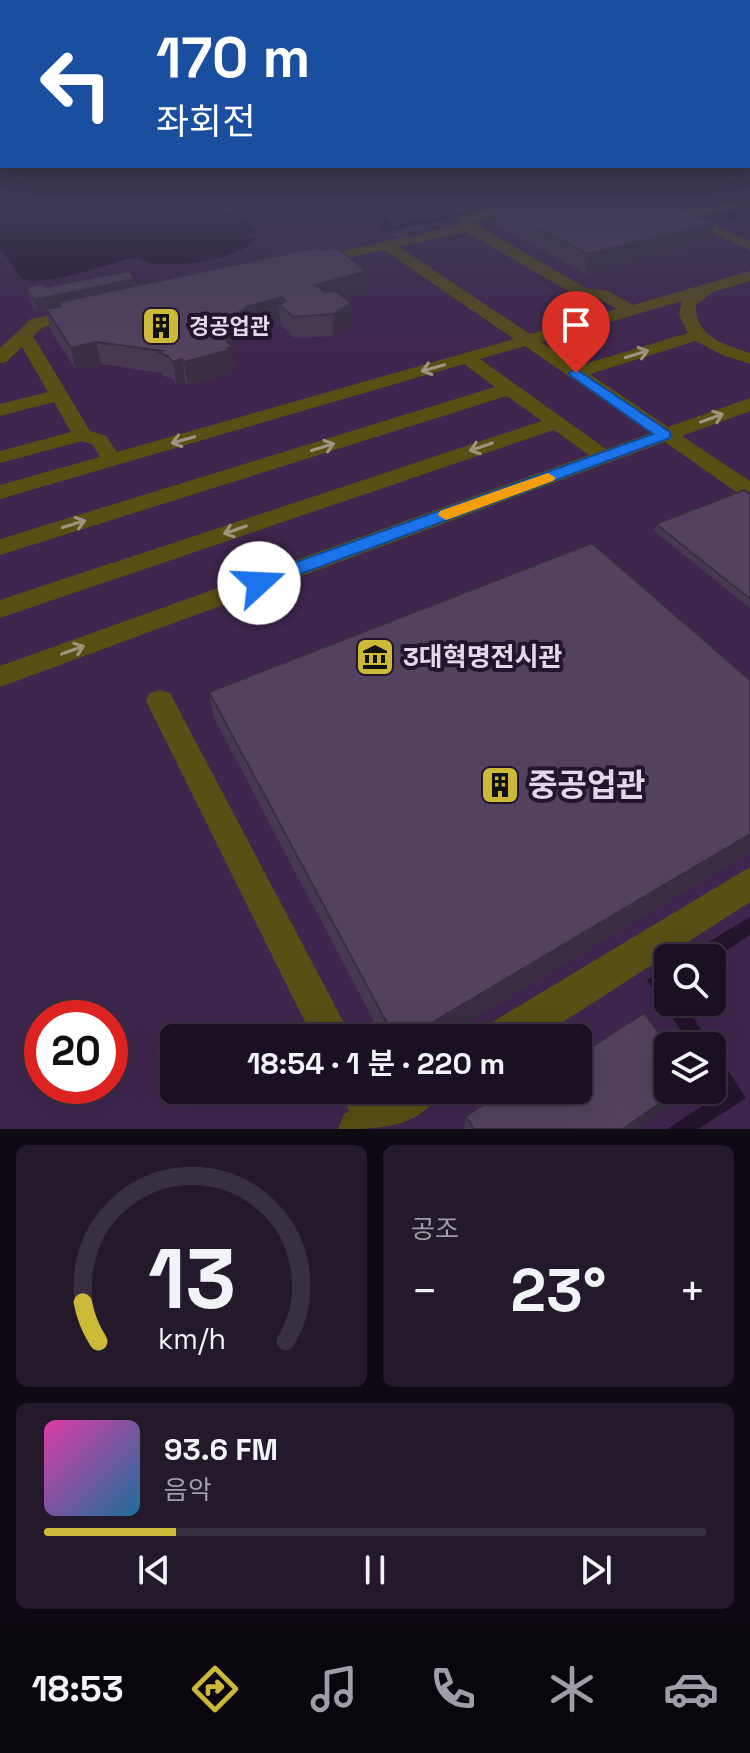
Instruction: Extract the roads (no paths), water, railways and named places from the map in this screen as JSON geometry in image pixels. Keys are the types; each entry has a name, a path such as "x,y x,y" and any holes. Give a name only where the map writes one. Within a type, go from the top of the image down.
{"lane":[{"path":"296,265 361,251"},
{"path":"395,251 750,491"},
{"path":"509,251 583,293 602,294 631,310"},
{"path":"0,492 750,276"},
{"path":"750,286 707,289 692,298 687,308 687,320 698,335 750,359"},
{"path":"0,358 37,323 98,310"},
{"path":"576,373 698,335"},
{"path":"24,336 83,435"},
{"path":"467,358 604,457"},
{"path":"0,547 509,389"},
{"path":"0,410 59,395"},
{"path":"0,677 750,404"},
{"path":"0,609 555,423"},
{"path":"0,457 83,435 99,440 112,460"},
{"path":"160,701 326,1024"},
{"path":"525,1024 750,883"},
{"path":"364,1113 386,1104"}],"place":[{"name":"경공업관","path":"161,326"},
{"name":"3대혁명전시관","path":"375,657"},
{"name":"중공업관","path":"500,785"}]}
